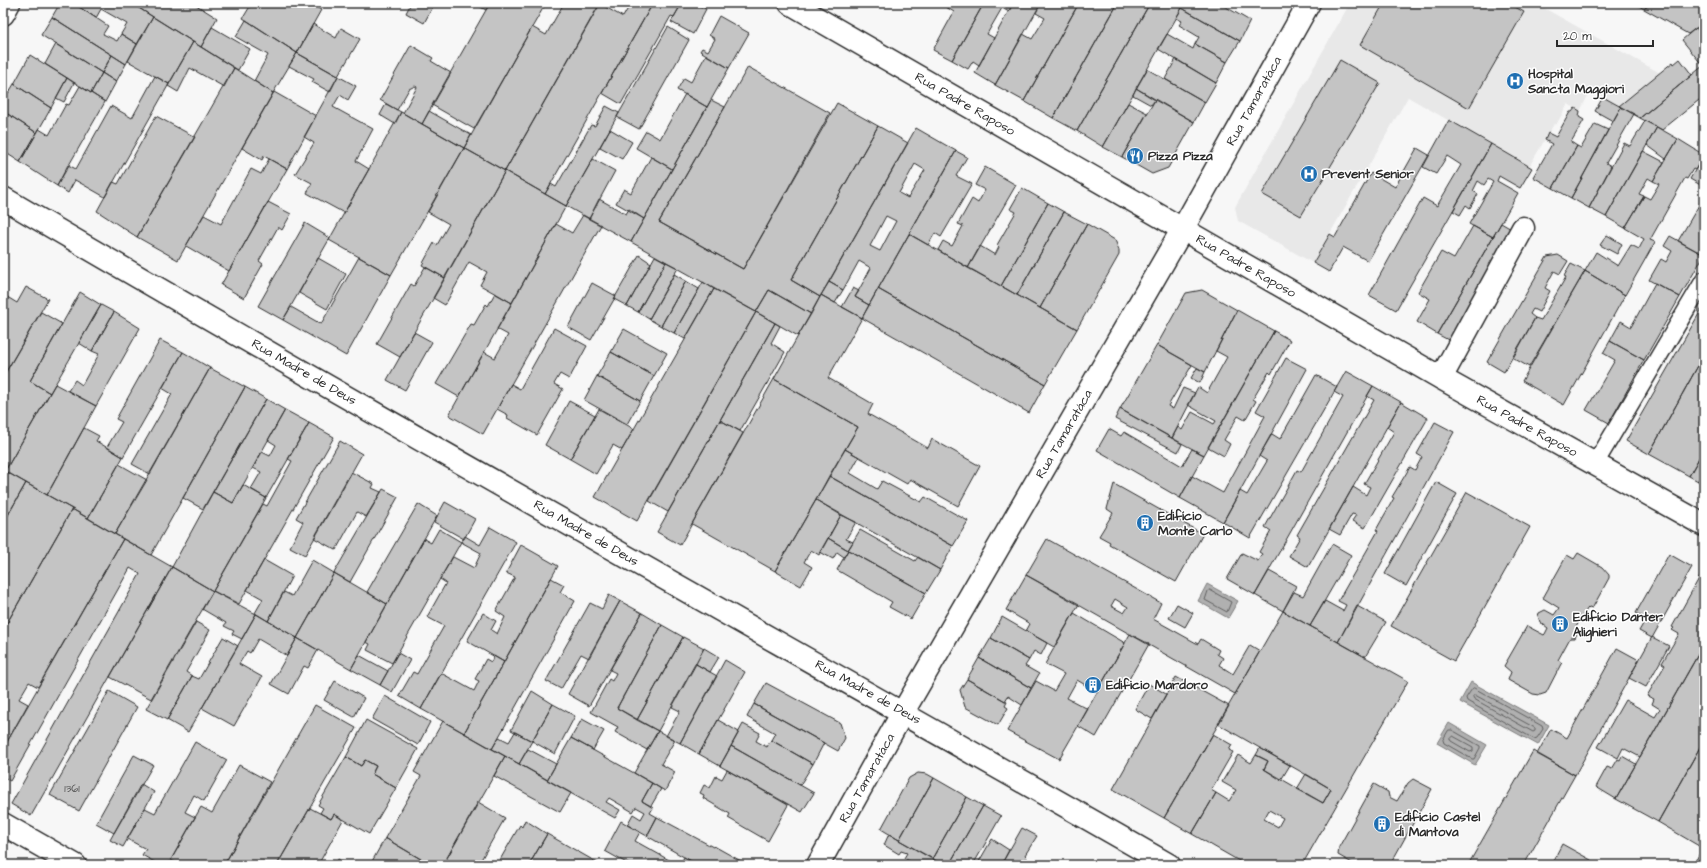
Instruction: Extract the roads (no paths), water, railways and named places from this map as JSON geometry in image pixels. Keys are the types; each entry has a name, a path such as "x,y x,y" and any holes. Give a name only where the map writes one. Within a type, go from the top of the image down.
{"street":[{"path":"3,14 9,3"},
{"name":"Rua Padre Raposo","path":"790,3 1441,378 1704,525"},
{"name":"Rua Tamaratáca","path":"818,865 903,712 1182,230 1309,3"},
{"name":"Rua Madre de Deus","path":"4,200 1169,865"},
{"path":"1441,378 1522,228"},
{"path":"3,824 75,865"}],"lane":[{"path":"1595,464 1704,280"}],"water":[{"path":"1207,584 1238,601 1228,618 1198,601"},
{"path":"1471,682 1549,725 1538,745 1460,702"},
{"path":"1449,723 1487,745 1475,765 1437,743"}],"place":[{"name":"Hospital Sancta Maggiori","path":"1515,81"},
{"name":"Pizza Pizza","path":"1135,156"},
{"name":"Prevent Senior","path":"1309,174"},
{"name":"Edifício Monte Carlo","path":"1145,523"},
{"name":"Edifício Danter Alighieri","path":"1560,624"},
{"name":"Edificio Mardoro","path":"1093,685"},
{"name":"Edificio Castel di Mantova","path":"1382,824"}]}
